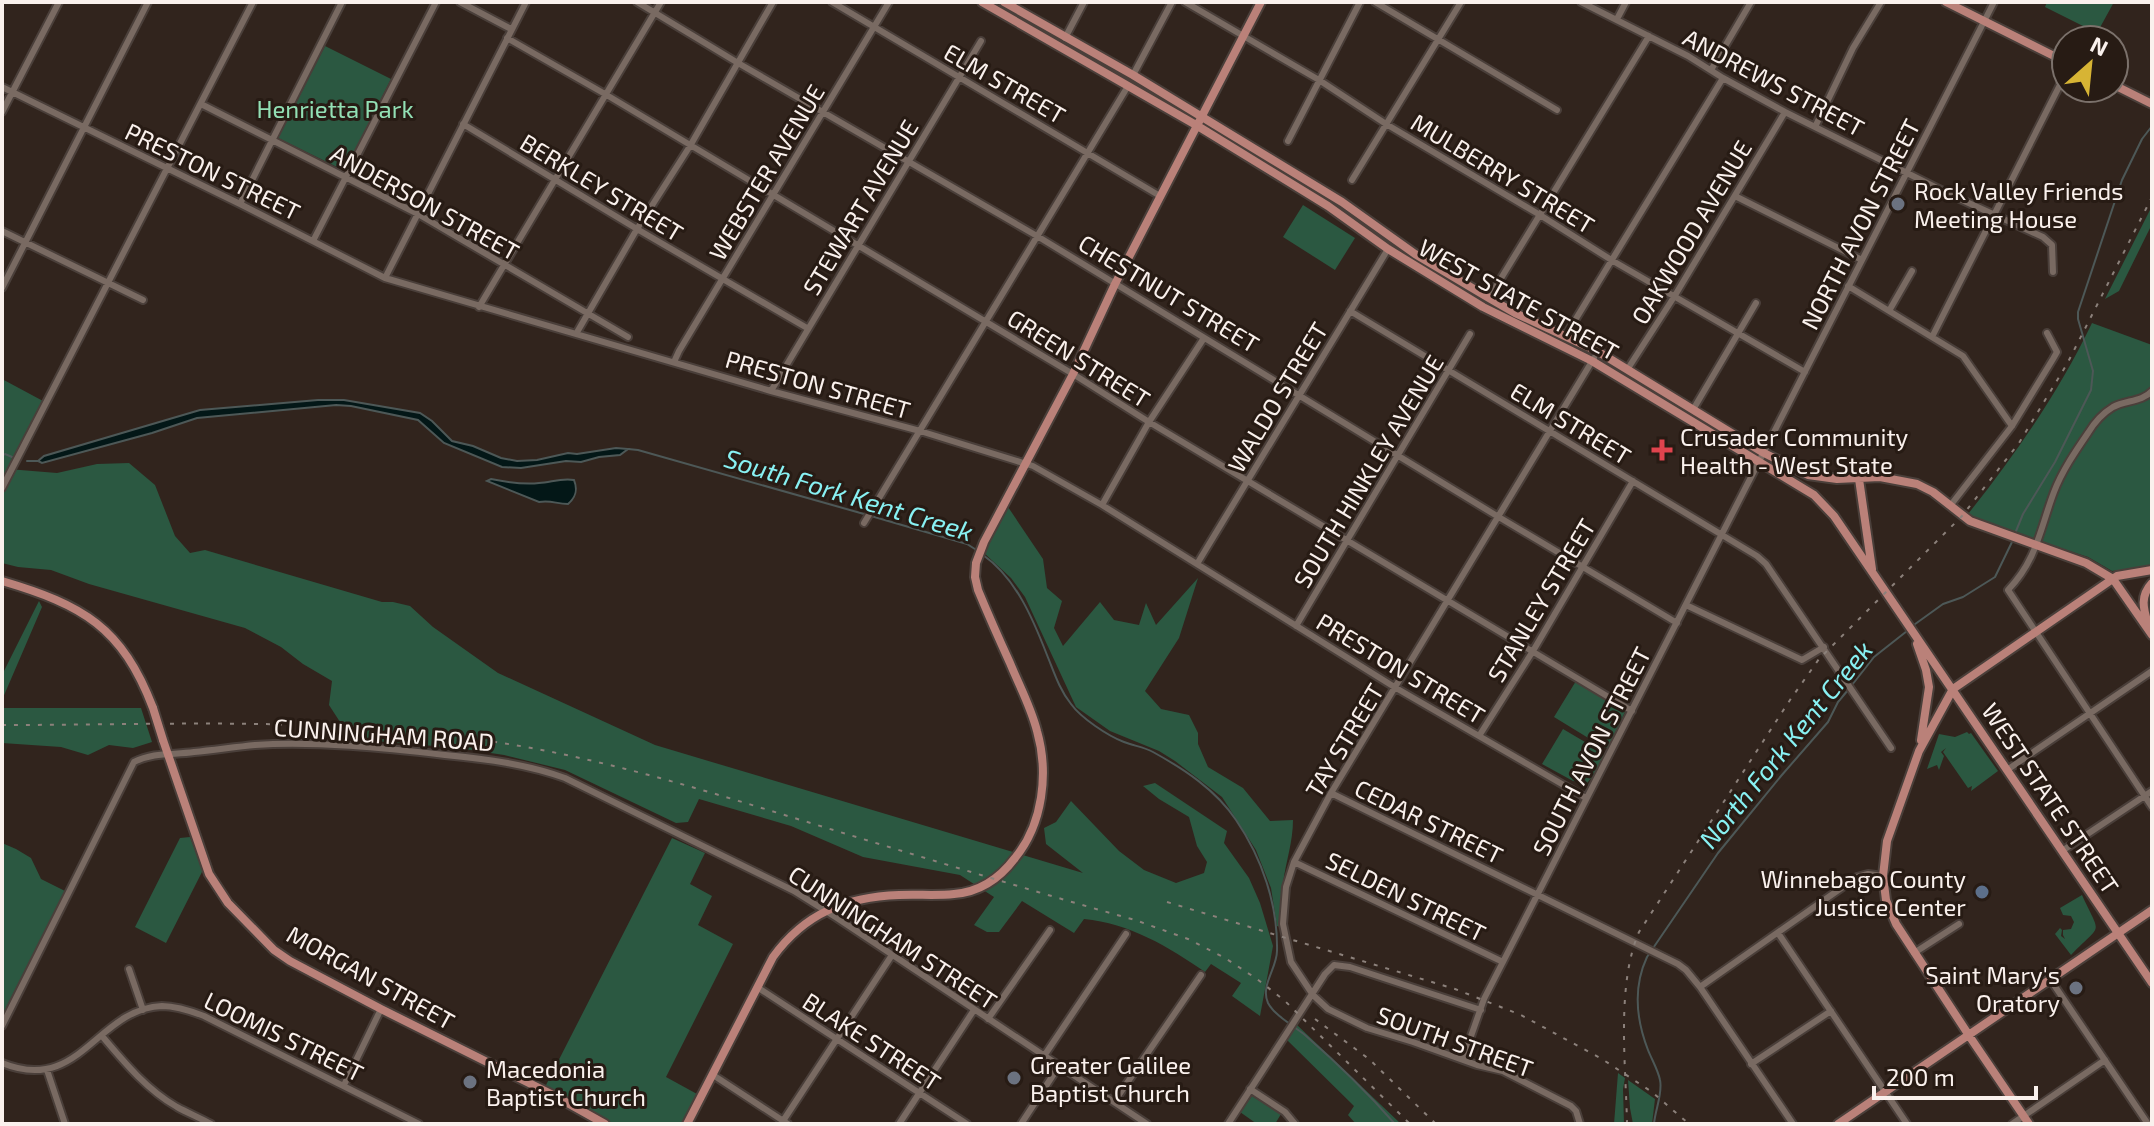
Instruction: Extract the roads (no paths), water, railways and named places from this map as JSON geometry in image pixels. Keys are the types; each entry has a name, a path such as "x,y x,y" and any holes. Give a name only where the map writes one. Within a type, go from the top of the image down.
{"main road":[{"name":"WEST STATE STREET","path":"982,2 1196,125 1483,307 1592,361 1824,503 2152,983"},
{"name":"WEST STATE STREET","path":"1004,2 1133,75 1342,202 1415,254 1489,298 1597,351 1764,453 1808,475 1837,479 1880,477 1917,484 1933,492 1970,521 2086,563 2113,579"},
{"path":"687,1124 773,957 783,943 814,916 878,896 970,892 996,878 1017,856 1030,835 1042,787 1041,746 1031,712 978,590 976,563 1023,464 1073,374 1115,284 1261,2"},
{"path":"1946,2 2050,54"},
{"path":"2130,93 2152,104"},
{"path":"1859,479 1873,573"},
{"path":"1919,751 1953,689 2113,579 2152,573"},
{"path":"2113,579 2151,634"},
{"path":"2,581 60,600 81,611 117,642 141,679 167,754"},
{"path":"2151,634 2143,598 2152,583"},
{"path":"1912,633 1929,687 1919,751 1887,841 1883,876 1886,900 1914,953 2027,1120"},
{"name":"MORGAN STREET","path":"167,754 206,867 228,903 274,950 381,1009 605,1124"},
{"path":"1838,1124 2152,910"}],"street":[{"path":"2,112 59,2"},
{"path":"2,288 148,2"},
{"path":"2,488 253,2"},
{"path":"240,204 342,2"},
{"path":"313,241 436,2"},
{"path":"460,2 511,29"},
{"path":"385,278 526,2"},
{"name":"CHESTNUT STREET","path":"637,2 1037,236 1677,623"},
{"path":"479,307 661,2"},
{"path":"576,334 773,2"},
{"name":"ELM STREET","path":"832,2 1160,196"},
{"name":"WEBSTER AVENUE","path":"674,362 889,2"},
{"path":"1065,38 1084,2"},
{"path":"1133,75 1172,2"},
{"name":"MULBERRY STREET","path":"1185,2 1319,80 1613,261 1805,372"},
{"path":"1288,141 1360,2"},
{"path":"1375,2 1557,110"},
{"path":"1352,180 1461,2"},
{"name":"ANDREWS STREET","path":"1581,2 1785,112 2049,241 2052,245 2053,272"},
{"path":"1617,19 1626,2"},
{"path":"1711,70 1751,2"},
{"path":"1815,127 1853,48 1881,2"},
{"name":"NORTH AVON STREET","path":"1760,462 1994,2"},
{"path":"1489,298 1649,36"},
{"name":"GREEN STREET","path":"507,38 1632,711"},
{"name":"STEWART AVENUE","path":"771,391 981,41"},
{"path":"1566,335 1723,78"},
{"path":"864,523 1128,86"},
{"name":"PRESTON STREET","path":"2,87 385,278 1033,466 1102,505 1396,688 1586,798"},
{"name":"ANDERSON STREET","path":"201,104 418,214 628,337"},
{"path":"1932,337 2050,104"},
{"name":"OAKWOOD AVENUE","path":"1627,370 1785,112"},
{"name":"BERKLEY STREET","path":"463,124 807,328"},
{"path":"1735,196 1862,260"},
{"path":"2,231 143,300"},
{"name":"WALDO STREET","path":"1197,564 1388,249"},
{"path":"1889,311 1912,271"},
{"path":"1848,286 1963,356 2012,426"},
{"path":"1694,408 1756,303"},
{"name":"ELM STREET","path":"1350,311 1757,556 1766,564 1824,647 1891,748"},
{"path":"1950,506 2012,426 2057,352 2047,333"},
{"name":"SOUTH HINKLEY AVENUE","path":"1296,626 1470,334"},
{"path":"1102,505 1149,422 1204,338"},
{"name":"TAY STREET","path":"1313,995 1291,962 1283,924 1286,887 1294,862 1331,793 1597,351"},
{"path":"2152,391 2146,397 2114,406 2096,422 2061,475 2037,545 2026,568 2008,590 2152,807"},
{"name":"SOUTH AVON STREET","path":"1463,1059 1484,999 1760,462"},
{"name":"STANLEY STREET","path":"1479,736 1633,481"},
{"path":"1686,605 1802,660 1824,647"},
{"path":"2007,770 2152,671"},
{"name":"CUNNINGHAM ROAD","path":"2,1026 129,770 134,762 147,756 257,745 338,746 474,758 531,767 565,778"},
{"name":"CUNNINGHAM STREET","path":"565,778 794,891 1142,1123"},
{"path":"2062,851 2152,791"},
{"name":"CEDAR STREET","path":"1331,793 1686,970 1793,1124"},
{"name":"SELDEN STREET","path":"1294,862 1503,962"},
{"path":"1700,987 1857,877 1868,874 1883,876"},
{"path":"1914,953 1959,924"},
{"path":"988,1019 1050,930"},
{"path":"1778,933 1907,1124"},
{"path":"1044,1056 1126,934"},
{"path":"713,1075 784,1123 892,955"},
{"path":"1228,1124 1334,965 1350,967 1481,1010"},
{"path":"129,969 143,1010"},
{"path":"1114,1102 1201,975"},
{"path":"2050,979 2148,1124"},
{"name":"BLAKE STREET","path":"757,987 967,1124"},
{"name":"SOUTH STREET","path":"1313,995 1328,1009 1367,1028 1503,1071 1571,1106 1580,1124"},
{"name":"LOOMIS STREET","path":"47,1070 69,1062 124,1018 162,1006 185,1009 419,1124"},
{"path":"344,1085 381,1009"},
{"path":"899,1124 974,1010"},
{"path":"1751,1064 1831,1011"},
{"path":"102,1036 132,1072 156,1092 211,1124"},
{"path":"2012,1124 2027,1120 2105,1060"},
{"path":"2,1063 27,1070 47,1070 65,1124"},
{"path":"1021,1124 1059,1066"},
{"path":"1250,1089 1285,1112 1295,1124"}],"waterway":[{"name":"North Fork Kent Creek","path":"2014,536 2091,390 2093,371 2078,312 2122,180 2142,139 2152,126"},
{"name":"South Fork Kent Creek","path":"628,449 864,514"},
{"name":"South Fork Kent Creek","path":"2,456 12,457"},
{"name":"South Fork Kent Creek","path":"27,461 38,461"},
{"name":"South Fork Kent Creek","path":"871,516 967,544 978,551"},
{"name":"North Fork Kent Creek","path":"1911,627 1943,604 1963,597 1995,577 2012,542"},
{"name":"South Fork Kent Creek","path":"983,555 1005,575 1022,600 1060,686 1075,709 1110,736 1150,750 1188,773 1219,799 1236,820 1261,866 1275,916 1277,951 1267,984 1268,1003 1340,1067 1395,1124"},
{"name":"North Fork Kent Creek","path":"1852,685 1874,657 1907,631"},
{"name":"North Fork Kent Creek","path":"1654,1124 1660,1080 1644,1038 1638,1003 1640,980 1647,957 1718,853 1828,722 1848,690"}],"railway":[{"path":"1627,1124 1625,1001 1627,976 1639,932 1819,659 1962,516 2019,443 2067,364 2152,197"},
{"path":"2,725 252,724 378,729 502,743 582,758 661,778 1135,920 1188,939 1225,958 1285,1001 1410,1124"},
{"path":"1167,902 1455,989 1521,1015 1602,1059 1652,1092 1689,1124"},
{"path":"1315,1019 1369,1059 1436,1124"}],"place":[{"name":"Rock Valley Friends Meeting House","path":"1898,204"},
{"name":"Crusader Community Health - West State","path":"1662,450"},
{"name":"Winnebago County Justice Center","path":"1982,892"},
{"name":"Saint Mary's Oratory","path":"2076,988"},
{"name":"Greater Galilee Baptist Church","path":"1014,1078"},
{"name":"Macedonia Baptist Church","path":"470,1082"}],"park label":[{"name":"Henrietta Park","path":"335,108"}]}
